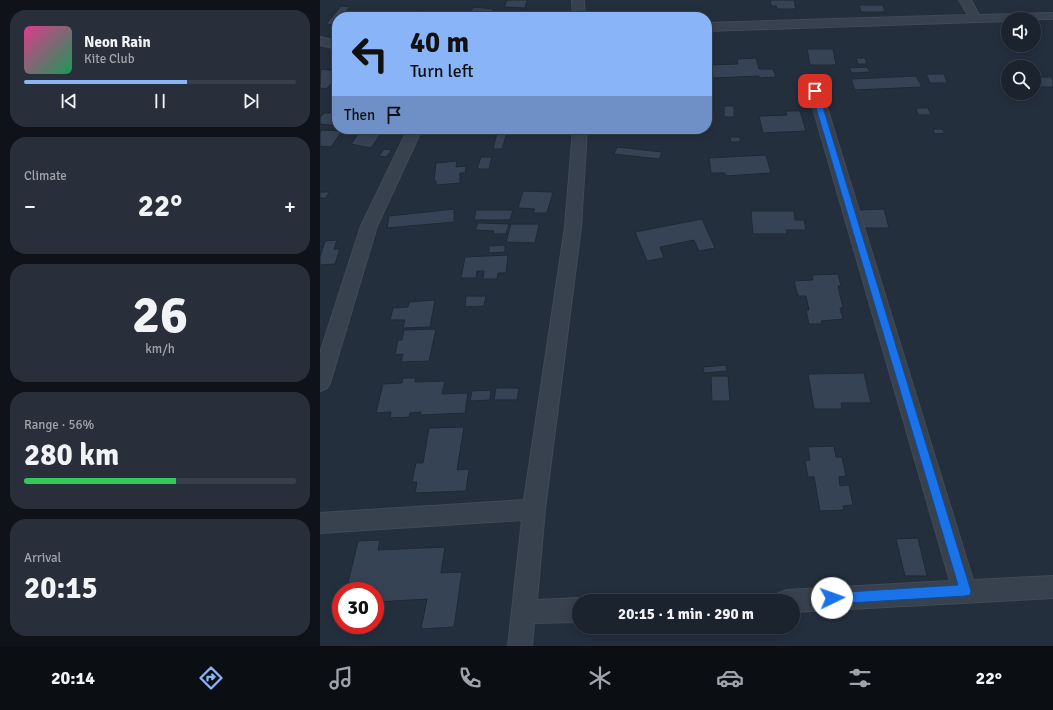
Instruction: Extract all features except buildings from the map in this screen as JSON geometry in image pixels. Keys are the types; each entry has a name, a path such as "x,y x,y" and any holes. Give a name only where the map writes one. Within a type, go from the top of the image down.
{"street":[{"path":"578,0 579,12"},
{"path":"965,0 975,18"},
{"path":"712,27 1053,16"},
{"path":"320,41 332,44"},
{"path":"815,91 965,591"},
{"path":"320,383 369,226 413,134"},
{"path":"520,646 534,509 573,227 580,134"},
{"path":"320,523 534,509"},
{"path":"800,600 1053,587"},
{"path":"524,612 572,610"}],"route":[{"path":"815,91 965,591 832,598"}]}
